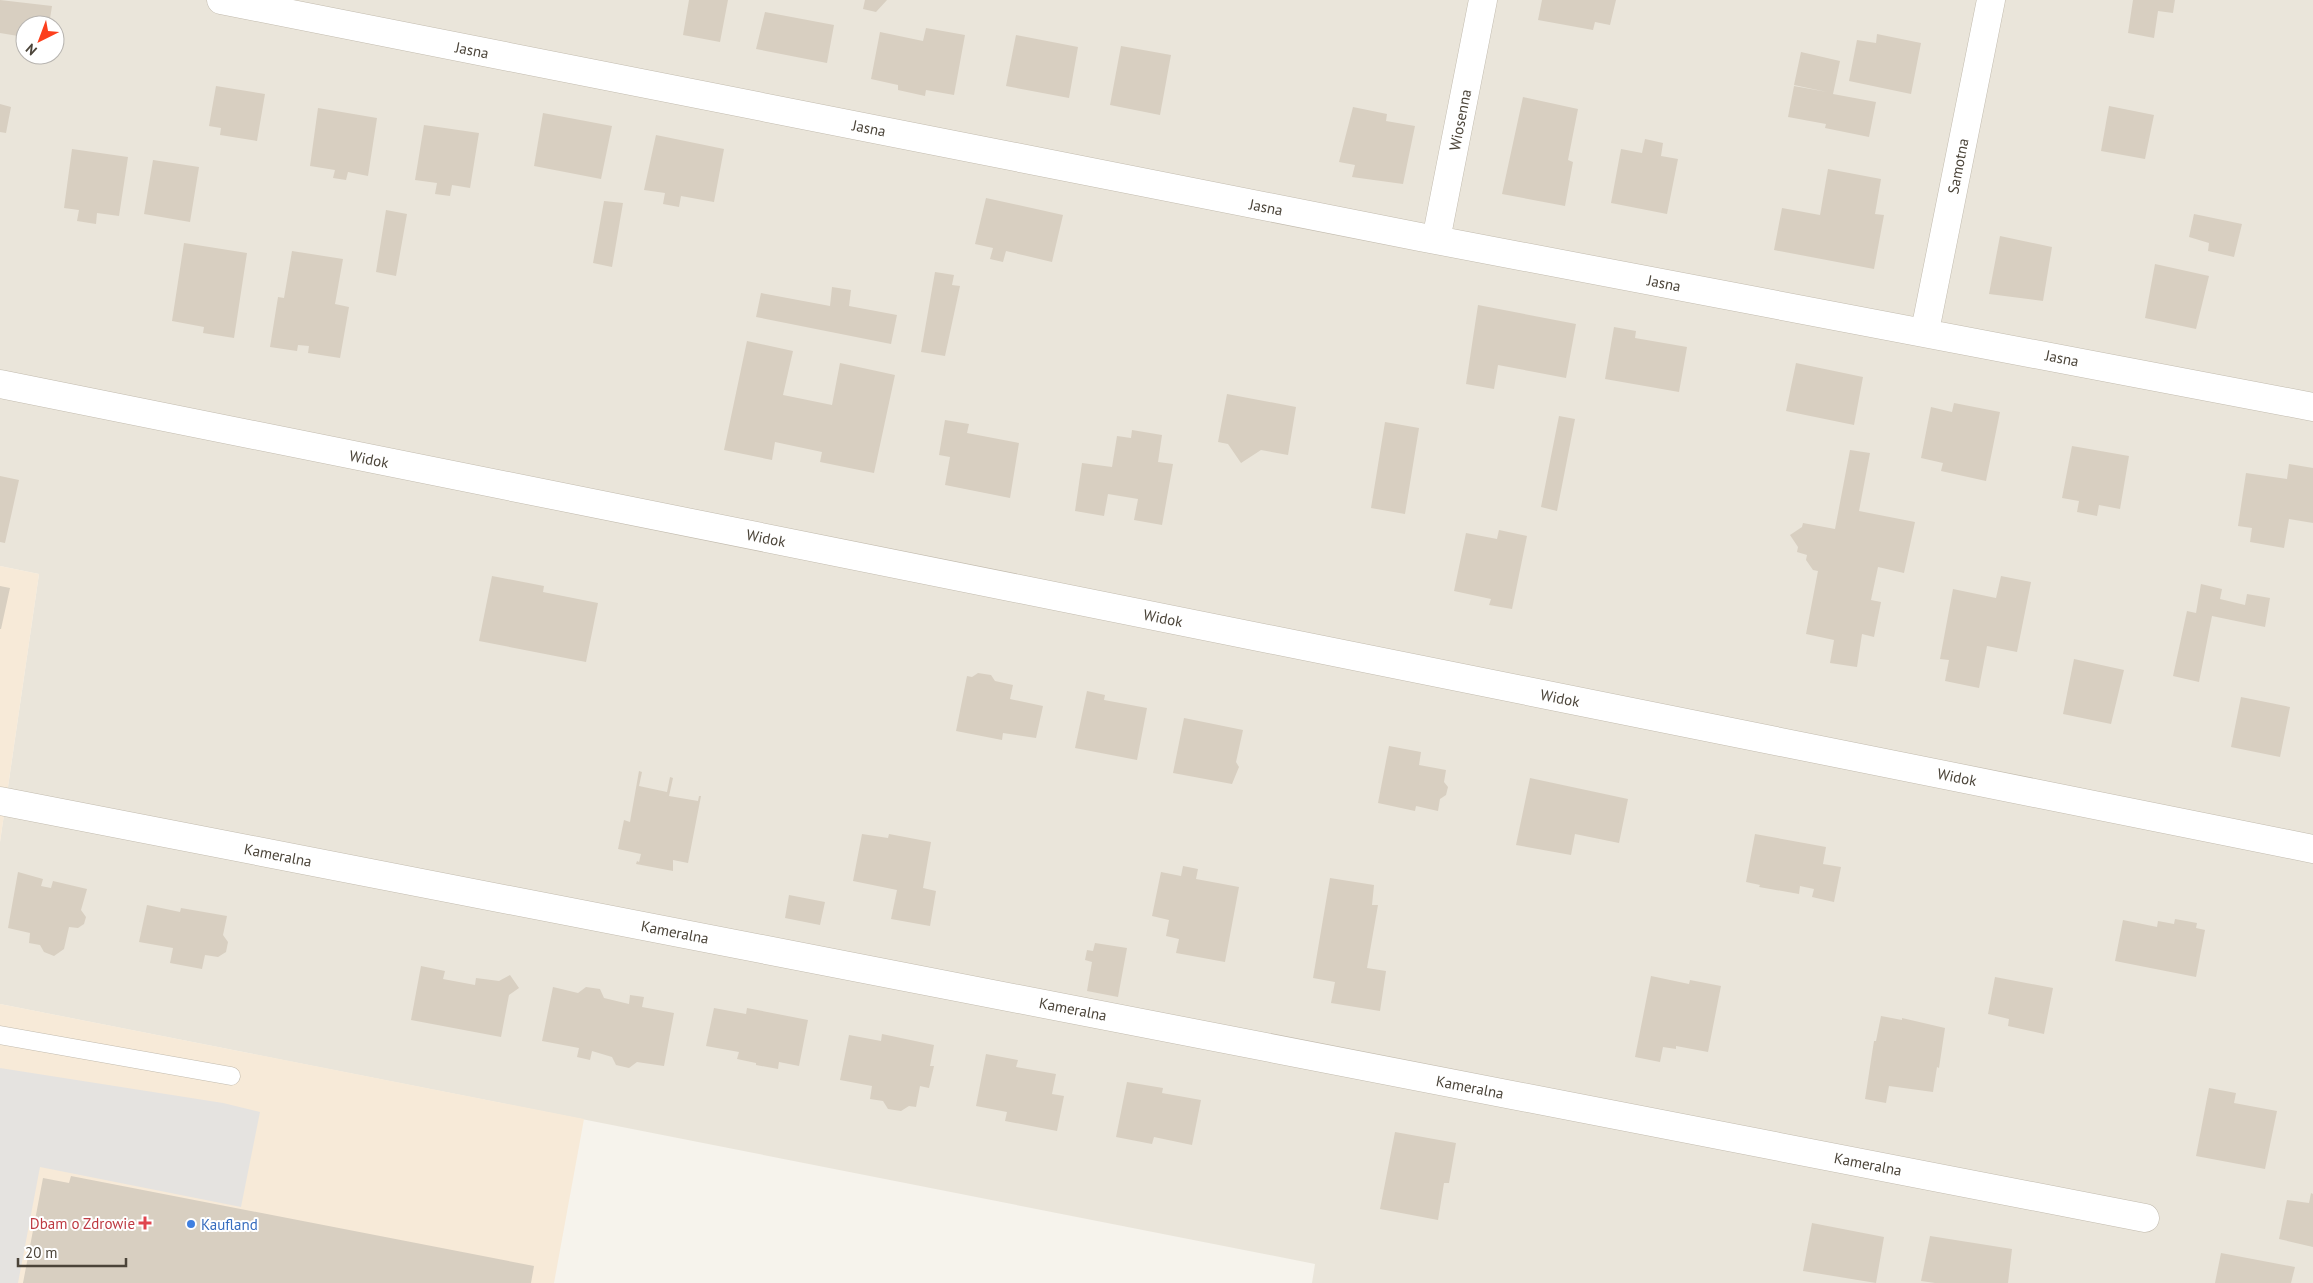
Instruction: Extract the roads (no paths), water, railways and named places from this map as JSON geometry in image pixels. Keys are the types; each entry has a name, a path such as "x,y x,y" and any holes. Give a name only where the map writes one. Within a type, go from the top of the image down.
{"street":[{"name":"Jasna","path":"221,0 1436,240 2313,406"},
{"name":"Wiosenna","path":"1436,240 1483,0"},
{"name":"Samotna","path":"1924,332 1991,0"},
{"name":"Widok","path":"4,386 2313,849"},
{"name":"Kameralna","path":"0,801 2146,1218"}],"lane":[{"path":"0,1035 231,1076"}],"place":[{"name":"Dbam o Zdrowie","path":"145,1223"},
{"name":"Kaufland","path":"191,1224"}]}
